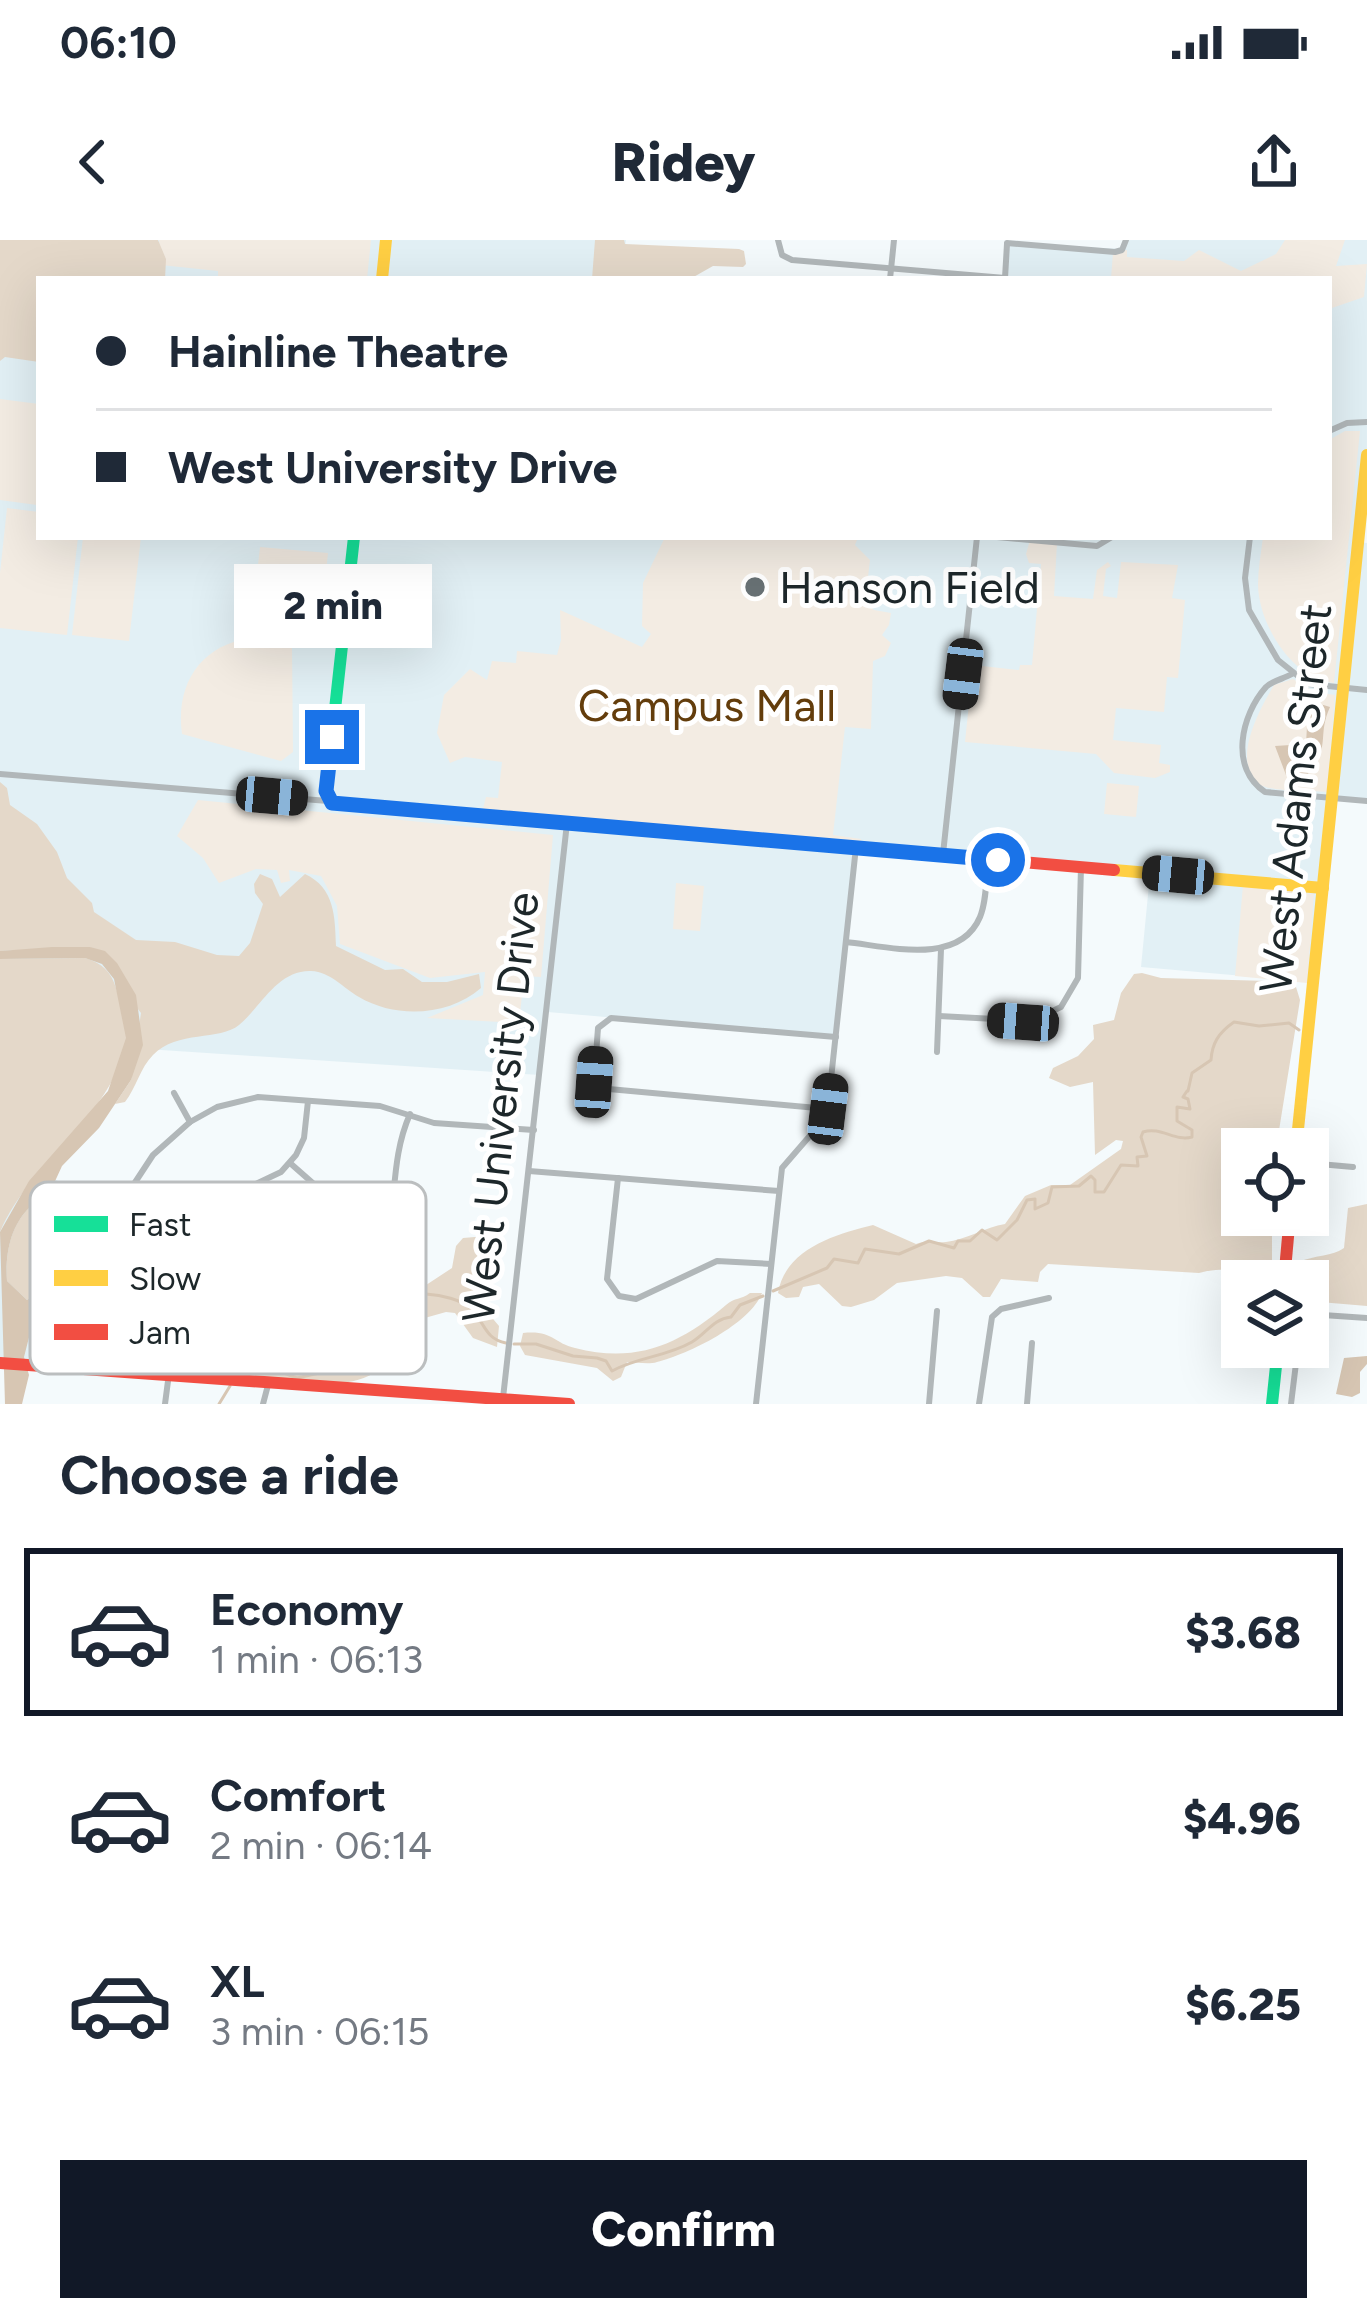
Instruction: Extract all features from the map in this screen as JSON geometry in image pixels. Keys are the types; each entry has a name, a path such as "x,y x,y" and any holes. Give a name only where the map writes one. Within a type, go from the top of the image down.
{"street":[{"path":"382,276 386,240"},
{"path":"778,240 782,255 792,260 974,276"},
{"path":"890,276 894,240"},
{"path":"1005,276 1008,242 1113,252 1122,250 1126,240"},
{"path":"1332,429 1367,422"},
{"name":"West Adams Street","path":"1298,1128 1343,688 1361,570 1367,455"},
{"path":"328,801 354,540"},
{"path":"943,854 977,540"},
{"path":"1030,540 1096,546 1107,540"},
{"path":"1250,540 1245,578 1249,610 1268,647 1308,684 1367,690"},
{"path":"1292,674 1269,683 1247,718 1242,749 1252,782 1265,792 1367,801"},
{"path":"0,774 1323,888"},
{"name":"West University Drive","path":"503,1398 567,823"},
{"path":"756,1404 784,1163 824,1123 828,1109 856,847"},
{"path":"845,942 940,949 965,936 979,920 988,859"},
{"path":"939,1016 1031,1022 1067,1001 1078,978 1081,867"},
{"path":"937,1052 940,949"},
{"path":"828,1109 600,1089 594,1082 598,1028 610,1018 836,1037"},
{"path":"174,1093 190,1123"},
{"path":"133,1182 142,1167 190,1123 241,1099 380,1106 443,1124 534,1130"},
{"path":"264,1182 290,1163 304,1138 308,1101"},
{"path":"394,1182 399,1141 410,1114"},
{"path":"290,1163 312,1182"},
{"path":"1329,1165 1353,1167"},
{"path":"529,1171 779,1191"},
{"path":"618,1178 607,1279 619,1296 636,1299 717,1261 771,1264"},
{"path":"980,1404 992,1317 1001,1309 1049,1298"},
{"path":"928,1404 937,1311"},
{"path":"1329,1315 1367,1318"},
{"path":"1027,1404 1032,1342"},
{"path":"0,1363 30,1365"},
{"path":"1272,1404 1276,1368"},
{"path":"1291,1404 1295,1368"},
{"path":"146,1374 569,1404"},
{"path":"165,1404 170,1376"},
{"path":"263,1404 268,1384"}],"shaded area":[{"path":"0,240 626,240 621,276 36,276 36,540 1332,540 1332,276 1005,276 1007,243 1122,249 1126,240 1367,240 1367,456 1359,542 1367,543 1367,801 1333,799 1313,982 1141,967 1150,874 857,847 836,1037 548,1012 540,1075 131,1048 45,1173 60,1182 30,1182 30,1365 0,1363"},
{"path":"0,240 158,240 166,259 165,276 36,276 36,362 5,357 0,361"},
{"path":"595,240 739,249 744,251 746,264 713,266 695,276 592,276"},
{"path":"1301,694 1330,707 1322,749 1305,777 1286,775 1275,746 1306,744 1307,726 1313,721 1300,703"},
{"path":"0,782 7,788 10,805 37,824 57,852 67,878 92,903 94,912 136,940 175,942 217,955 239,956 250,943 263,904 254,884 260,874 272,879 280,897 305,874 328,895 336,946 385,970 403,969 422,982 479,974 481,988 438,1009 405,1011 374,1004 325,974 299,972 279,983 231,1030 163,1047 149,1060 125,1102 115,1104 131,1080 141,1013 90,947 0,951"},
{"path":"52,947 105,951 136,995 143,1045 131,1080 99,1128 62,1166 55,1182 30,1182 30,1207 10,1241 7,1281 30,1298 24,1357 29,1375 22,1404 5,1404 0,1232 29,1181 108,1091 126,1038 114,979 102,964 85,958 0,959 0,951"},
{"path":"85,958 99,964 114,983 127,1032 117,1070 104,1094 30,1182 0,1232 0,959"},
{"path":"1134,974 1268,981 1296,987 1300,1000 1279,1128 1221,1128 1221,1236 1272,1236 1272,1260 1221,1260 1221,1270 1199,1273 1048,1264 1038,1282 1001,1279 990,1297 983,1297 962,1278 946,1276 897,1283 874,1300 851,1307 842,1306 819,1284 803,1287 799,1297 778,1293 791,1265 829,1239 873,1225 916,1244 961,1239 1005,1224 1025,1196 1051,1185 1070,1185 1121,1149 1123,1141 1116,1140 1095,1155 1093,1082 1070,1087 1049,1078 1053,1068 1078,1056 1094,1039 1093,1025 1114,1020 1121,993"},
{"path":"1367,1204 1367,1306 1329,1303 1329,1260 1307,1260 1344,1248 1348,1208"},
{"path":"30,1207 27,1300 7,1281 8,1251"},
{"path":"463,1238 485,1240 491,1251 479,1281 479,1296 499,1326 497,1347 473,1338 455,1313 426,1318 426,1285 452,1268 456,1246"},
{"path":"750,1293 762,1293 745,1316 717,1336 657,1362 627,1362 621,1377 613,1381 597,1368 525,1355 520,1346 523,1333 533,1333 597,1352 638,1352 674,1340"},
{"path":"1367,1356 1360,1372 1360,1393 1352,1397 1336,1394 1344,1358"},
{"path":"218,1374 372,1374 346,1382 314,1383"}],"green space":[{"path":"159,240 371,240 367,276 218,276 218,271 161,265"},
{"path":"1285,240 1345,240 1336,266 1367,264 1364,297 1332,308 1332,276 1111,276 1113,252 1127,250 1127,257 1184,261 1199,250 1241,271 1276,254"},
{"path":"0,399 36,404 36,505 0,500"},
{"path":"1345,431 1360,431 1334,683 1305,672 1281,648 1265,617 1258,579 1263,540 1332,540 1332,438"},
{"path":"7,508 36,512 36,540 78,540 67,635 0,628"},
{"path":"83,540 141,540 129,641 72,635"},
{"name":"Campus Mall","path":"664,540 857,540 855,545 870,560 865,603 891,613 882,635 891,643 885,656 873,661 871,729 845,727 833,835 861,839 860,847 481,816 486,797 498,798 502,762 465,757 450,763 437,733 444,695 470,669 487,680 492,661 516,663 517,651 557,655 560,610 642,647 651,634 642,626 643,583"},
{"path":"1030,540 1057,543 1054,596 1093,599 1097,570 1108,562 1103,596 1117,598 1121,562 1178,565 1172,598 1185,600 1178,678 1167,677 1164,712 1116,708 1113,740 1161,745 1159,763 1170,765 1170,772 1155,778 1114,773 1096,754 965,742 973,665 1019,670 1020,665 1032,665 1041,564 1029,563"},
{"path":"260,547 328,553 322,608 254,601"},
{"path":"251,638 292,647 293,752 281,761 182,734 183,699 195,670 218,649"},
{"path":"1293,679 1315,692 1335,695 1327,792 1259,784 1247,762 1251,734 1274,685"},
{"path":"1107,783 1139,786 1136,817 1104,814"},
{"path":"198,800 553,835 541,977 524,976 519,1023 427,1018 483,995 485,972 430,978 340,944 337,906 321,876 289,870 290,881 281,883 277,870 256,869 219,883 203,858 177,836"},
{"path":"676,883 704,886 700,931 673,929"},
{"path":"1243,885 1314,894 1307,983 1235,976"}],"waterway":[{"path":"1188,1091 1192,1073 1211,1060 1217,1039 1234,1022 1289,1023 1299,1030"},
{"path":"773,1291 827,1268 834,1259 858,1263 865,1249 899,1254 929,1241 954,1248 958,1241 970,1241 982,1230 997,1240 1017,1220 1027,1200 1035,1199 1035,1209 1048,1203 1052,1187 1079,1186 1091,1176 1095,1192 1104,1192 1121,1165 1138,1166 1137,1157 1147,1156 1143,1132 1192,1137 1192,1130 1177,1121 1177,1107 1190,1109 1183,1097 1187,1091"},
{"path":"426,1294 468,1306 489,1334 506,1343"},
{"path":"514,1344 536,1344 597,1358 606,1361 612,1371 682,1347 719,1320 731,1317 740,1305 763,1296"},
{"path":"286,1374 297,1378 315,1374"},
{"path":"219,1404 230,1386"}],"traffic: fast":[{"path":"354,540 326,791 332,803 649,830"},
{"path":"1272,1404 1276,1368"}],"traffic: slow":[{"path":"382,276 386,240"},
{"path":"1298,1128 1367,455"},
{"path":"1114,870 1323,888"}],"traffic: jam":[{"path":"649,830 1114,870"},
{"path":"1286,1260 1288,1236"},
{"path":"0,1363 30,1365"},
{"path":"153,1374 569,1404"}],"place":[{"name":"Hanson Field","path":"755,587"}],"route":[{"path":"332,737 326,797 332,803 998,860"}]}
